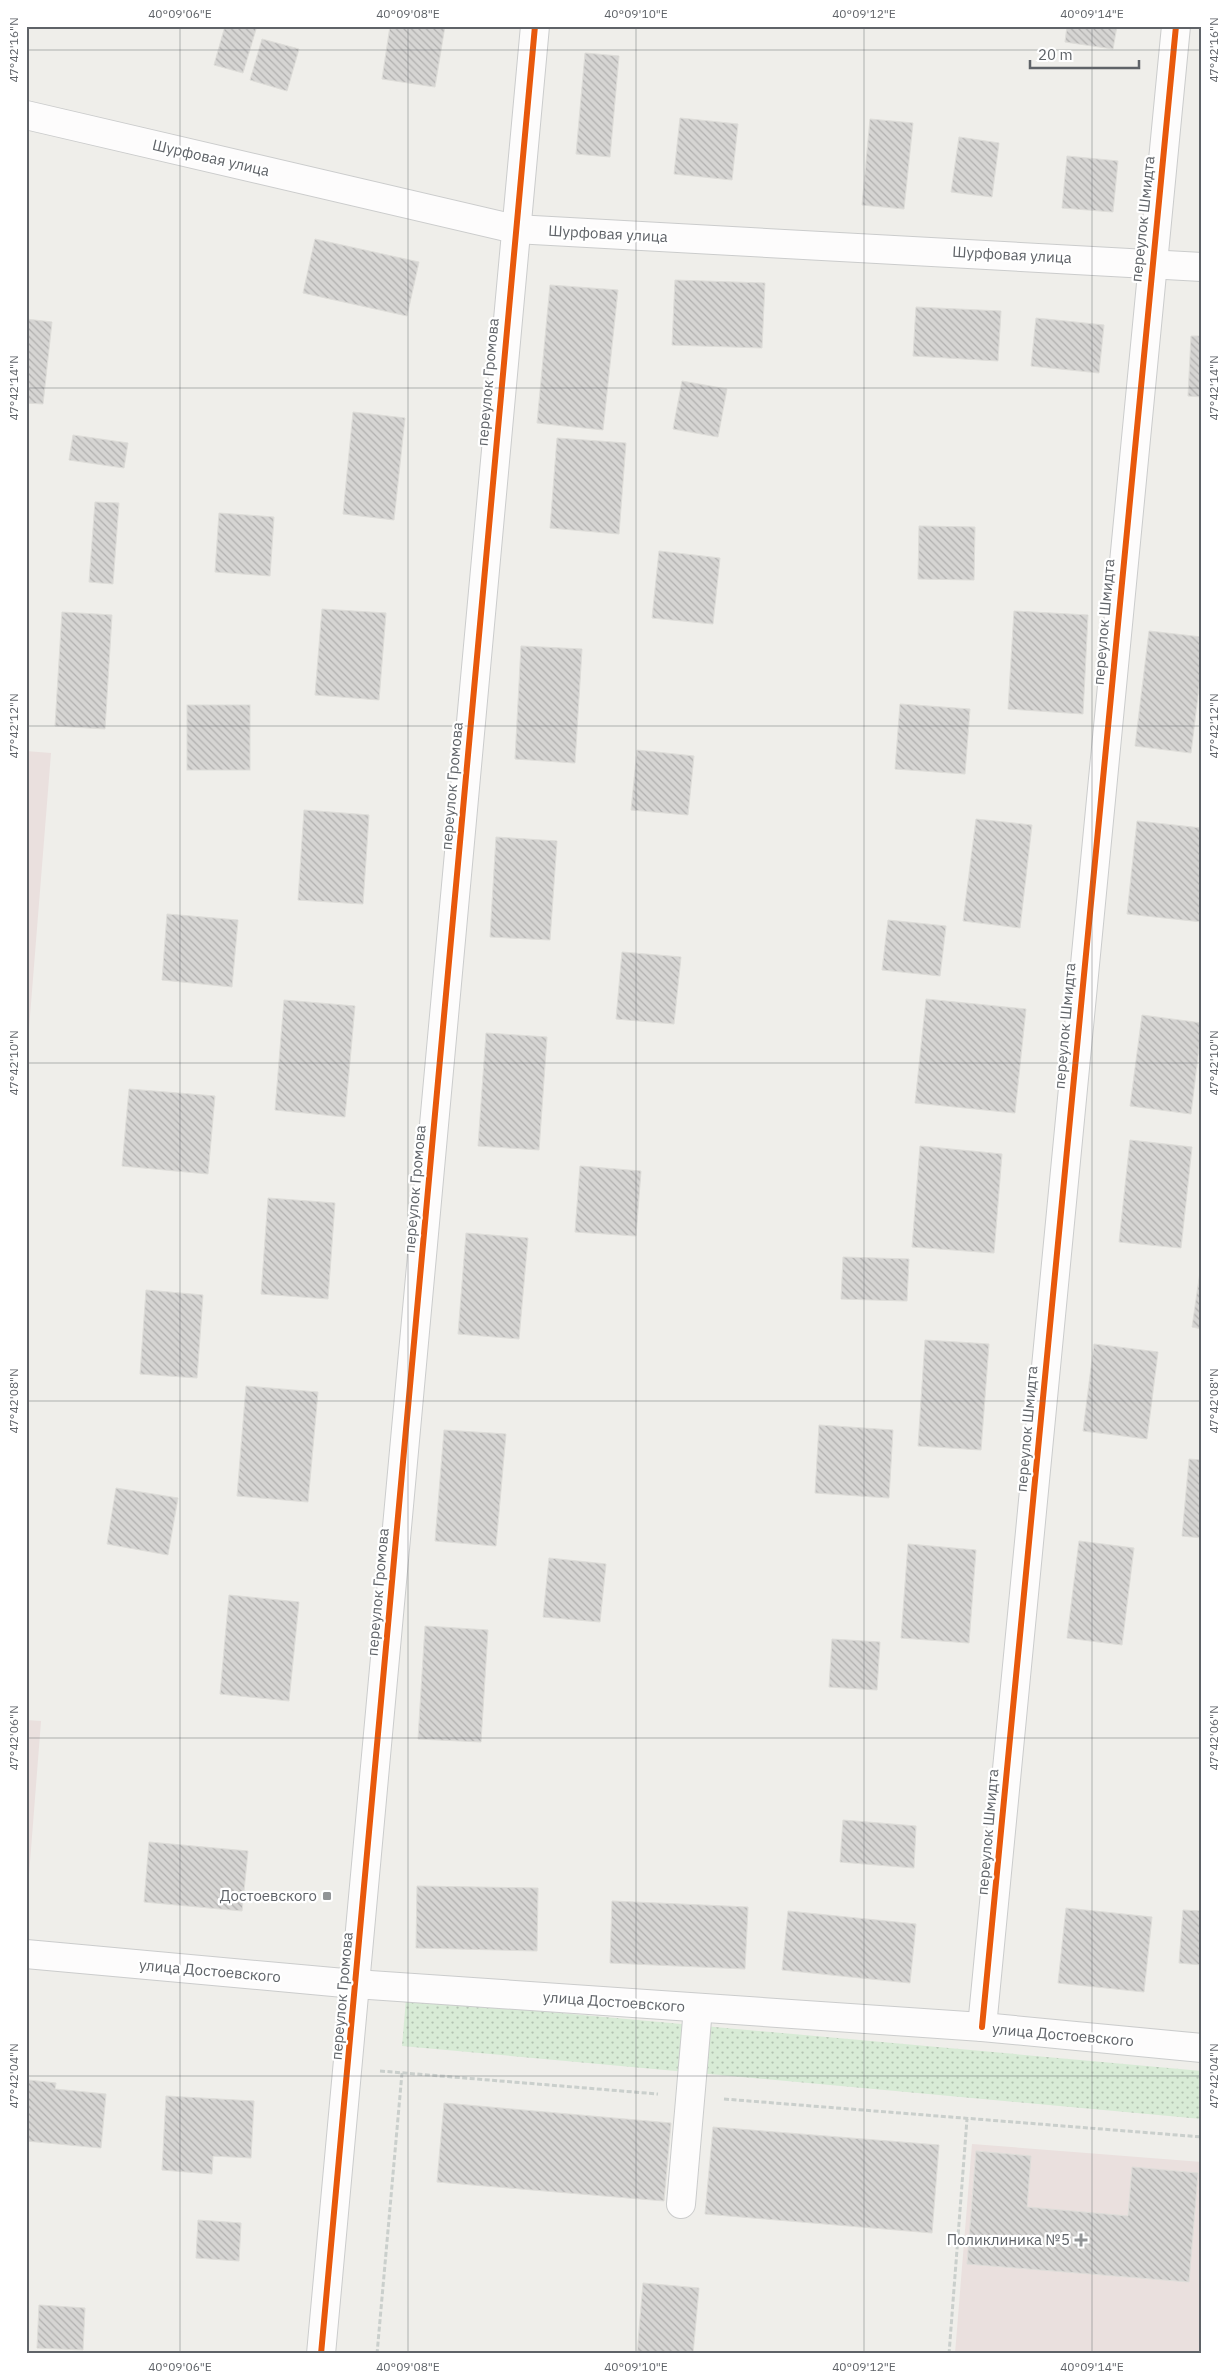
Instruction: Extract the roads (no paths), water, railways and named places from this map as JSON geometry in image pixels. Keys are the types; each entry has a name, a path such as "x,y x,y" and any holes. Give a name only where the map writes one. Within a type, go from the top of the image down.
{"street":[{"name":"переулок Громова","path":"320,2354 348,2069 535,26"},
{"name":"переулок Шмидта","path":"982,2028 1151,263 1176,26"},
{"name":"Шурфовая улица","path":"26,115 515,229 1202,267"},
{"name":"улица Достоевского","path":"26,1954 355,1984 982,2028 1202,2048"},
{"path":"681,2204 698,2008"}],"place":[{"name":"Достоевского","path":"327,1896"},
{"name":"Поликлиника №5","path":"1081,2240"}]}
